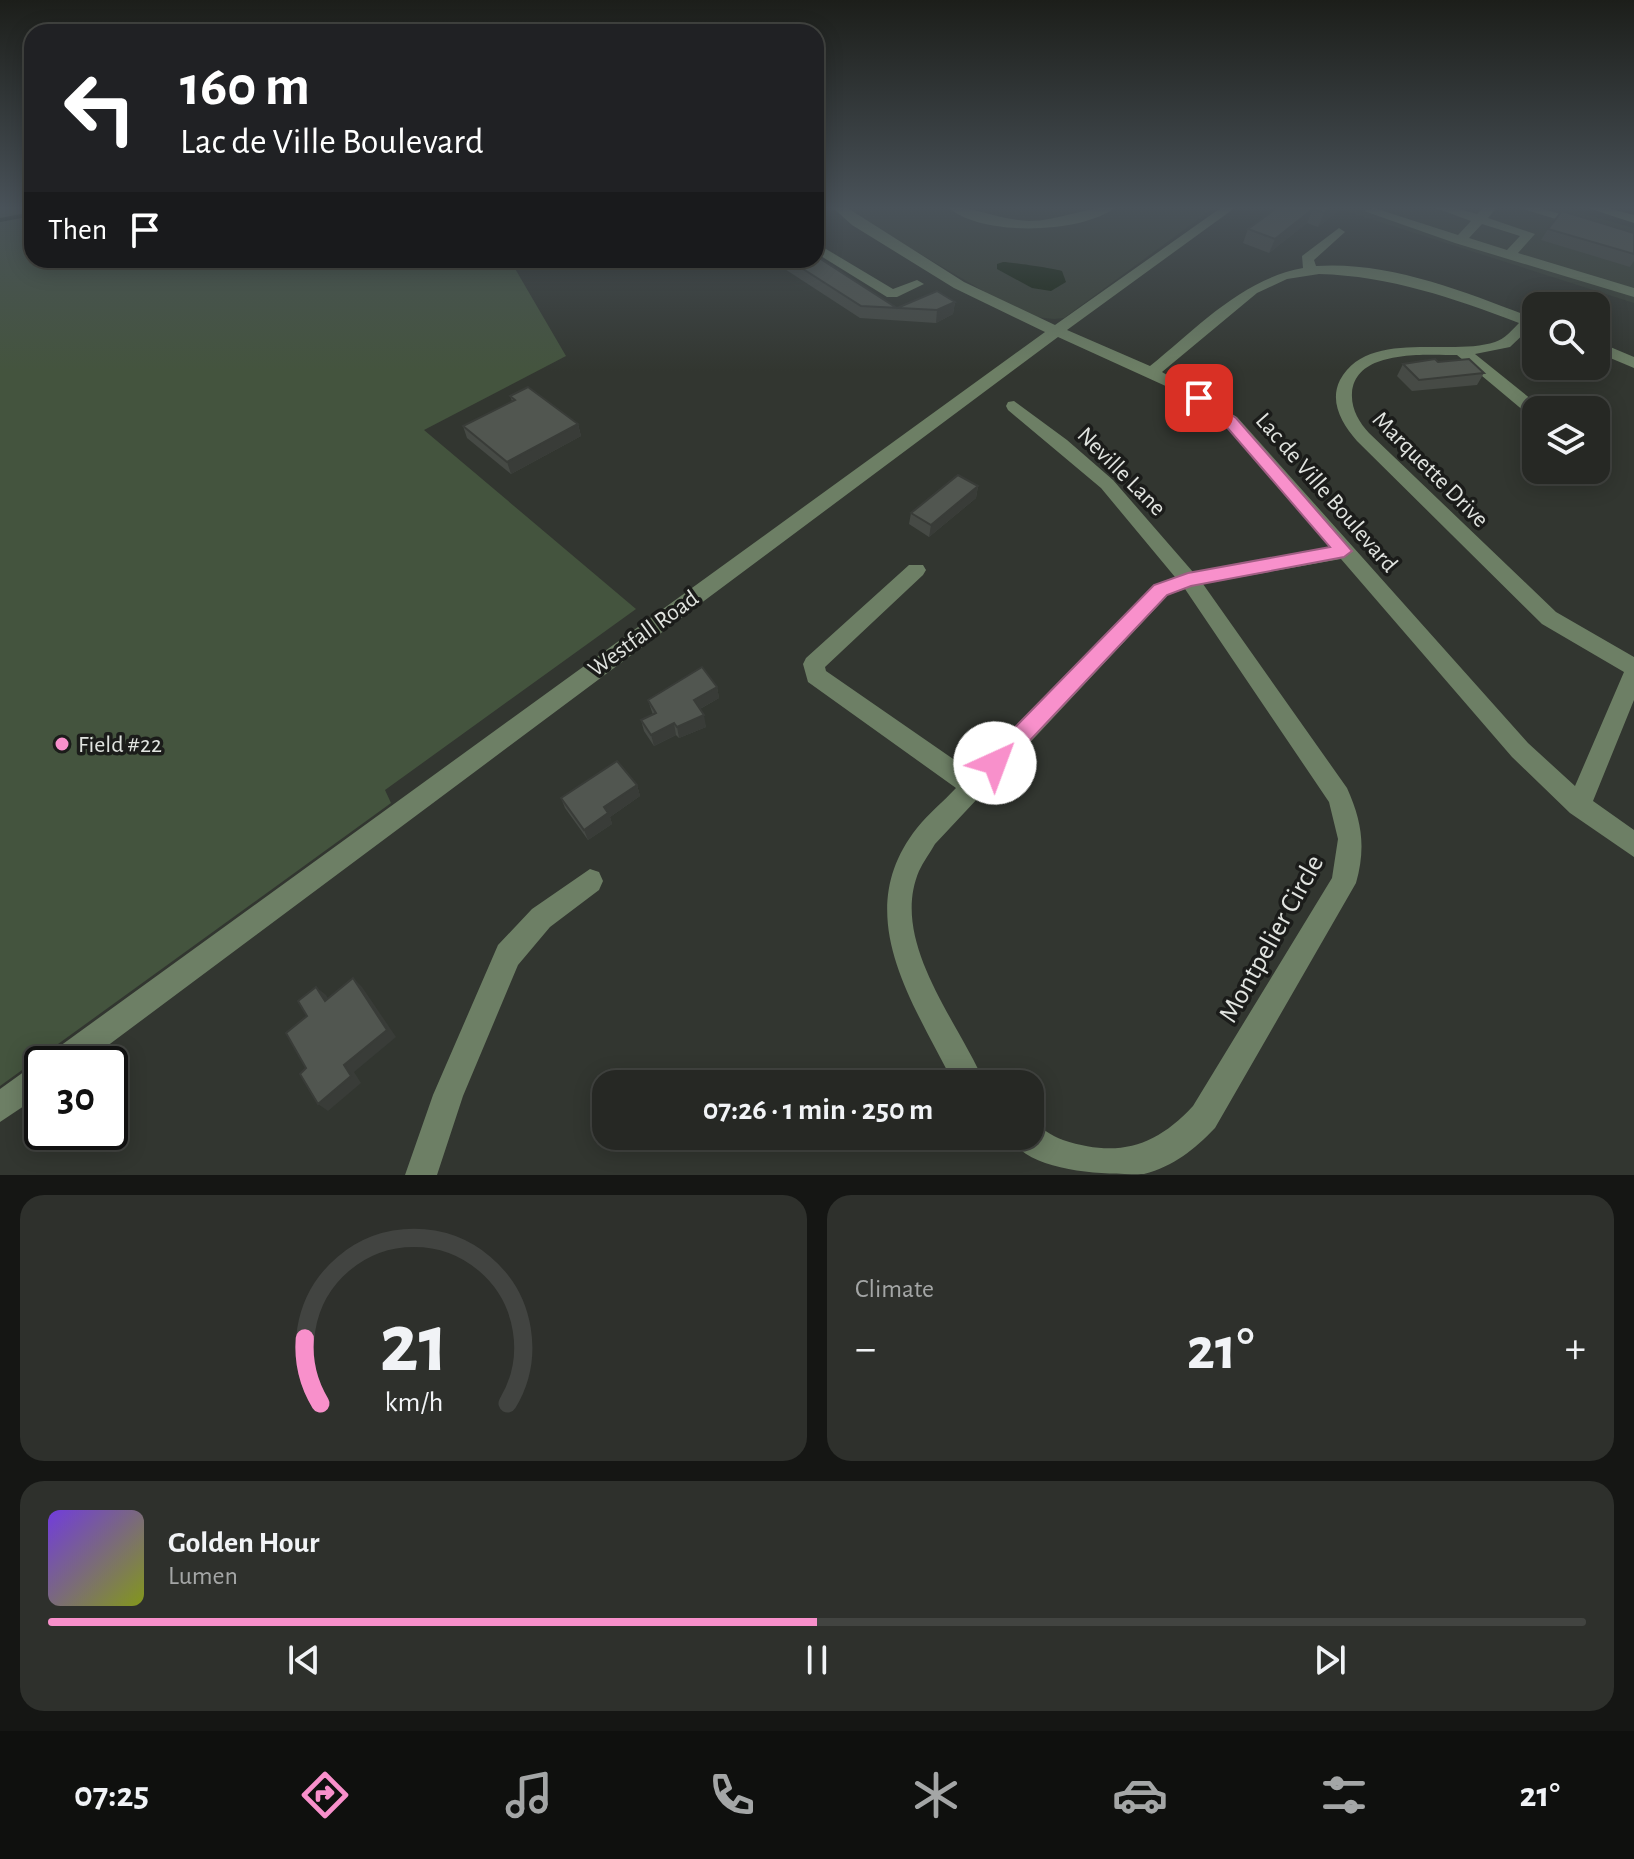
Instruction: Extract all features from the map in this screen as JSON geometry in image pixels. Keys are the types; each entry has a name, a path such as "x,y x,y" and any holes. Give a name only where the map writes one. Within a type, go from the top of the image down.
{"street":[{"path":"840,262 892,294 917,284"},
{"name":"Lac de Ville Boulevard","path":"923,262 992,303 1151,373 1199,398 1231,421 1520,750 1579,805 1634,845"},
{"name":"Westfall Road","path":"83,1046 944,412 1155,262"},
{"path":"1307,262 1312,270"},
{"path":"1532,262 1634,293"},
{"path":"1151,373 1252,290 1283,275 1312,270 1354,271 1403,279 1522,320"},
{"name":"Marquette Drive","path":"1522,331 1499,346 1384,356 1368,361 1346,380 1343,395 1353,426 1549,618 1634,667"},
{"path":"1459,349 1522,401"},
{"path":"1610,352 1634,363"},
{"name":"Neville Lane","path":"1014,406 1081,459 1108,485 1188,580"},
{"path":"963,1070 913,974 899,928 902,886 914,853 973,786 1146,602 1161,590 1188,580 1344,551"},
{"path":"916,570 814,664 813,670 816,676 973,786"},
{"name":"Montpelier Circle","path":"1044,1146 1099,1169 1153,1157 1181,1142 1204,1117 1343,883 1351,860 1353,836 1338,796 1188,580"},
{"path":"1579,805 1634,674"},
{"path":"421,1175 448,1095 508,955 541,918 590,881"},
{"path":"0,1107 24,1089"}],"shaded area":[{"path":"0,262 24,262 24,268 515,268 566,356 424,430 636,609 385,790 391,803 55,1046 24,1046 24,1069 0,1086"},
{"path":"934,262 1140,262 1064,318 1036,317 997,299"},
{"path":"1003,262 1062,271 1066,282 1051,291 1032,288 997,269 997,264"},
{"path":"1505,262 1634,262 1634,303 1610,295 1610,292 1600,292"}],"building":[{"path":"825,262 897,308 861,306 802,268 824,268"},
{"path":"937,291 955,302 937,310 897,308"},
{"path":"1435,359 1438,362 1469,359 1484,373 1419,380 1403,364"},
{"path":"528,387 578,424 507,462 463,426 515,400 510,396"},
{"path":"958,475 978,486 931,525 911,513"},
{"path":"702,667 717,687 694,700 704,715 677,727 674,723 651,735 641,720 656,713 648,700"},
{"path":"617,761 637,785 604,807 608,813 584,830 561,798"},
{"path":"353,978 387,1030 344,1065 351,1076 318,1104 300,1074 306,1068 286,1033 307,1016 298,1001 316,987 325,1001"}],"place":[{"name":"Field #22","path":"62,744"}],"route":[{"path":"995,763 1146,602 1161,590 1188,580 1344,551 1231,421 1199,398"}]}
